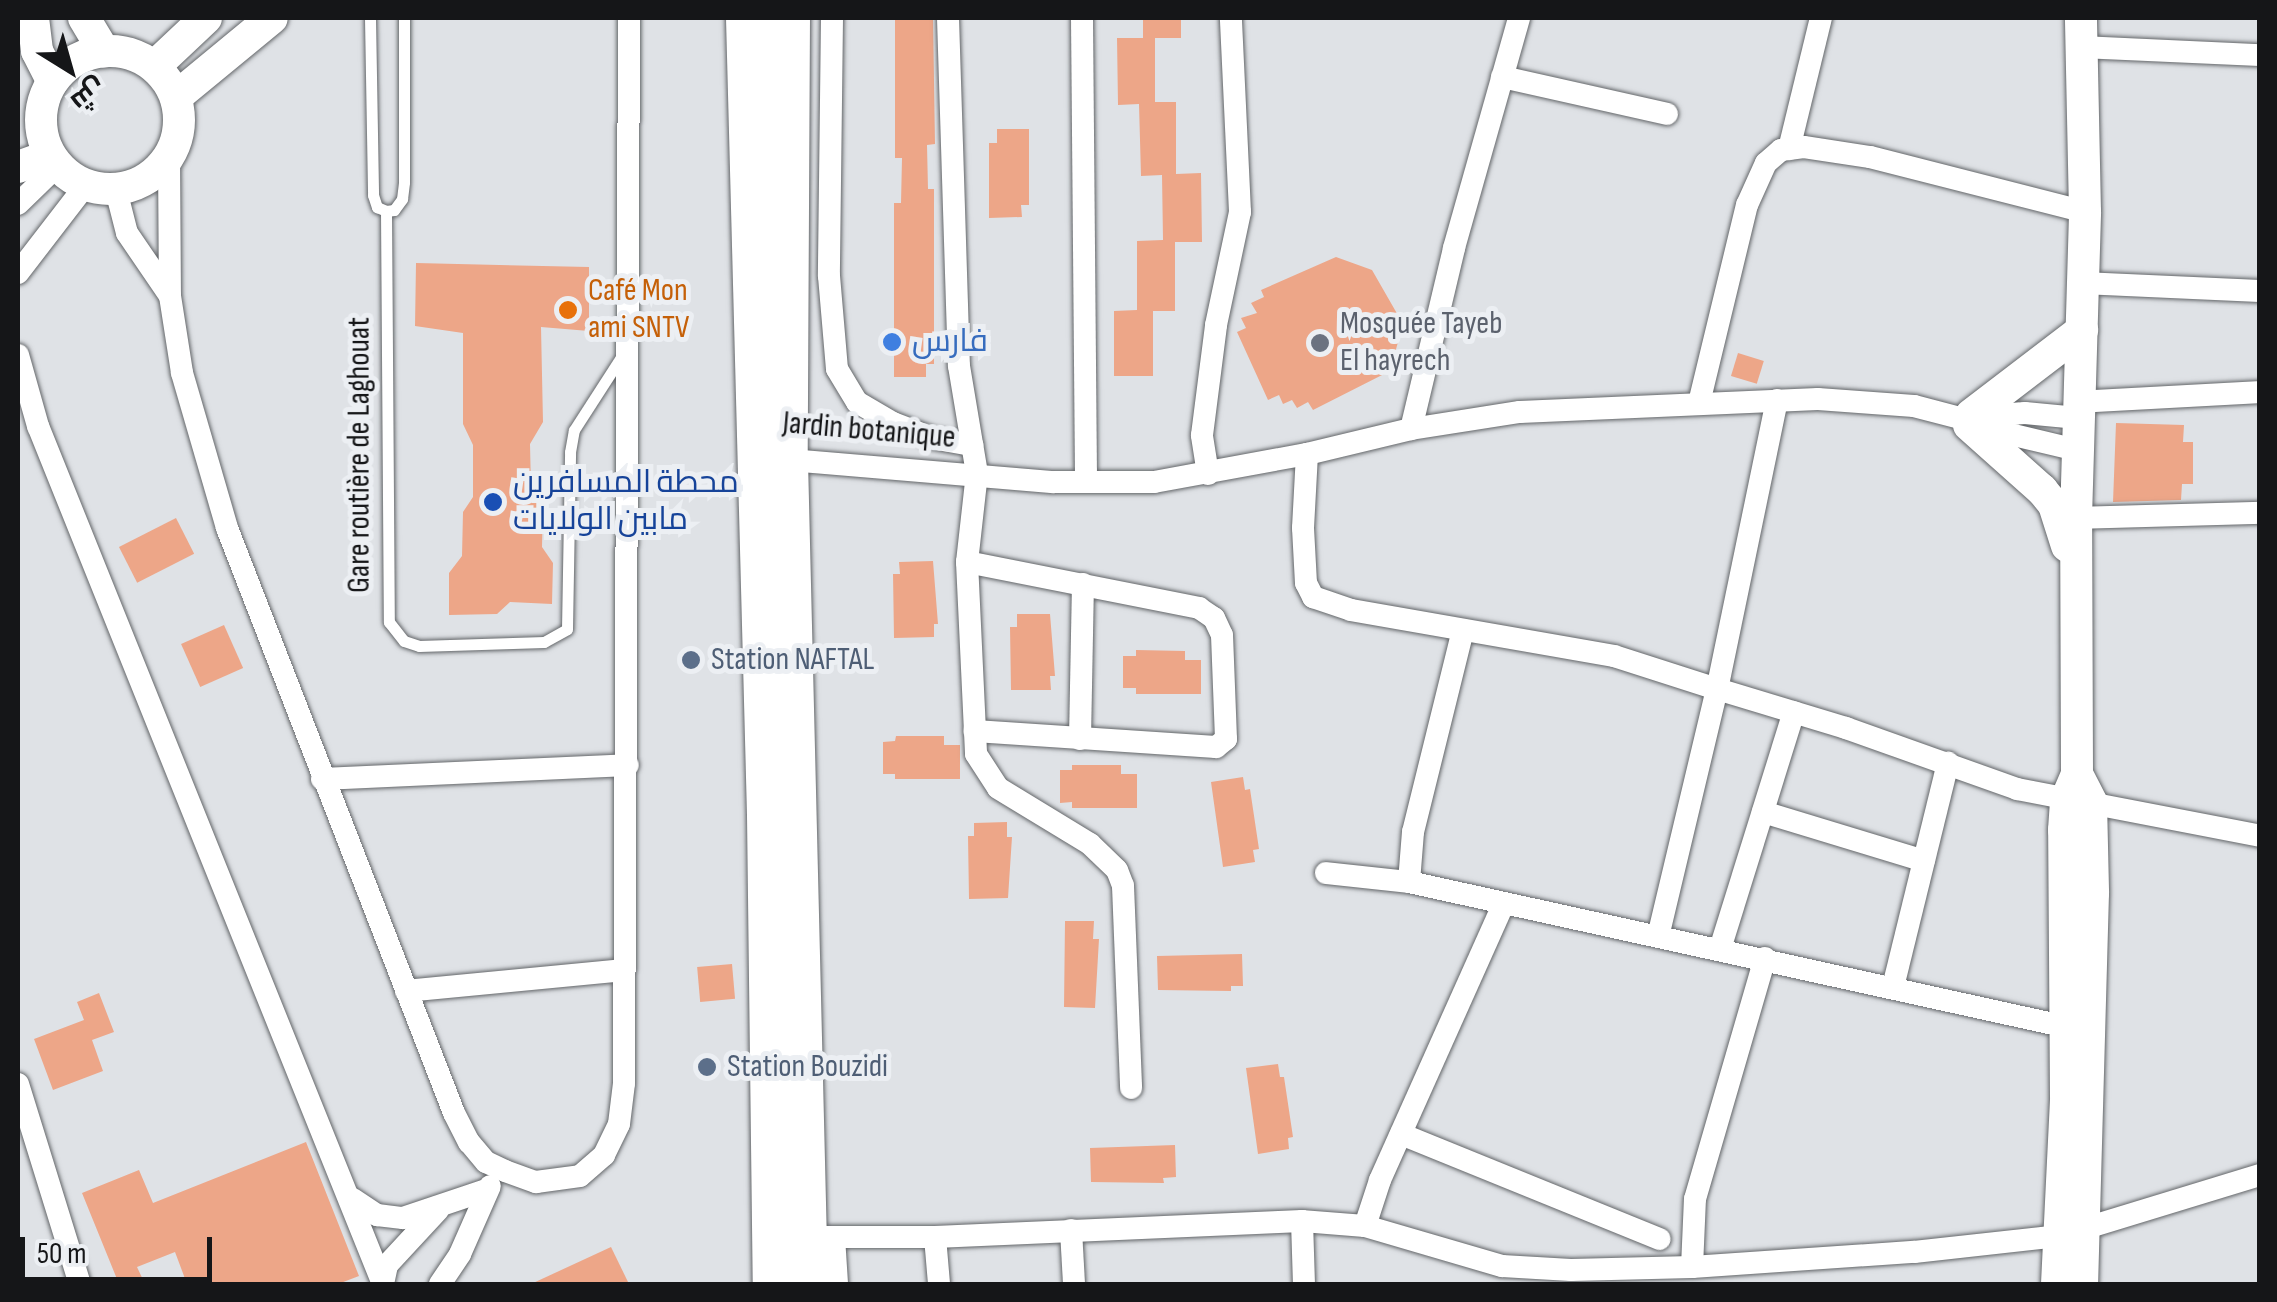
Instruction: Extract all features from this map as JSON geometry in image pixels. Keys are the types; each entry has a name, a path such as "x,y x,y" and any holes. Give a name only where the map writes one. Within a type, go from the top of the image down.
{"highway":[{"path":"747,18 820,1237 807,1284"},
{"path":"774,1284 768,815 771,457 789,18"}],"street":[{"path":"33,18 40,129 53,161 101,188 170,296"},
{"path":"84,18 104,51"},
{"path":"155,66 206,18"},
{"path":"176,97 272,18"},
{"path":"37,98 83,55 104,51 139,56 155,66 176,97 177,138 169,157 170,296 182,374 227,528 322,779 469,1142 486,1162 505,1172 536,1182 556,1182 580,1176 604,1155 618,1124 624,1083 631,343 629,18"},
{"path":"832,18 829,276 837,369 857,402 893,424 932,438 972,446"},
{"path":"948,18 959,366 977,472 967,562 976,754 998,788 1090,844 1117,870 1123,886 1131,1088"},
{"path":"1082,18 1086,482"},
{"path":"1208,474 1202,435 1214,344 1240,212 1231,18"},
{"path":"1411,429 1454,248 1518,18"},
{"path":"1789,149 1821,18"},
{"path":"2057,1284 2073,1233 2078,792 2074,699 2079,591 2076,518 2085,212 2081,32 2260,54"},
{"path":"1502,77 1667,114"},
{"path":"1699,403 1746,205 1766,162 1789,149 1804,147 1870,158 2085,212"},
{"path":"18,273 101,188 137,184 169,157"},
{"path":"18,168 53,161"},
{"path":"18,204 53,161"},
{"path":"2082,283 2260,291"},
{"path":"2079,591 2054,505 2030,476 1967,419 2082,330"},
{"path":"18,355 38,426 383,1284"},
{"name":"Jardin botanique","path":"771,457 1086,482 1154,482 1307,454 1411,429 1520,412 1855,400 1914,406 1967,419 2078,423 2260,392"},
{"path":"1658,936 1718,689 1777,400"},
{"path":"1307,454 1303,528 1306,582 1313,597 1352,610 1614,656 1794,712 2017,789 2078,792 2260,836"},
{"path":"2076,518 2260,513"},
{"path":"967,562 1199,608 1214,618 1222,635 1226,739 1204,749 975,731"},
{"path":"1080,739 1082,584"},
{"path":"1409,882 1414,832 1463,630"},
{"path":"1720,949 1794,712"},
{"path":"1893,987 1948,763"},
{"path":"322,779 628,765"},
{"path":"2078,792 2067,1027 2073,1233 2082,1284"},
{"path":"1762,812 1924,862"},
{"path":"1326,873 1409,882 1503,906 1765,958 2067,1027"},
{"path":"1365,1226 1401,1134 1503,906"},
{"path":"1692,1267 1696,1199 1765,958"},
{"path":"406,991 624,970"},
{"path":"18,1084 80,1284"},
{"path":"1401,1134 1660,1238"},
{"path":"454,1284 460,1254 486,1190 505,1172"},
{"path":"837,1284 820,1237 935,1237 1302,1222 1365,1226 1502,1266 1692,1267 1878,1256 2073,1233 2260,1175"},
{"path":"352,1200 377,1215 403,1218 486,1190"},
{"path":"1642,1268 1660,1238 1696,1199"},
{"path":"383,1284 386,1265 444,1204"},
{"path":"1302,1222 1304,1284"},
{"path":"1071,1230 1074,1284"},
{"path":"935,1237 939,1284"},
{"path":"440,1284 460,1254"}],"lane":[{"path":"370,18 373,194 377,207 386,211 394,210 402,199 404,182 404,18"},
{"name":"Gare routière de Laghouat","path":"386,211 388,622 404,641 419,646 544,642 567,630 574,430 631,343"}],"building":[{"path":"895,18 933,18 935,144 927,145 928,189 934,189 934,364 926,364 926,377 894,377 894,203 901,203 902,158 895,158"},
{"path":"1143,18 1181,18 1181,38 1143,38"},
{"path":"1117,38 1155,38 1155,102 1176,102 1176,174 1201,173 1202,242 1175,242 1175,311 1153,311 1153,376 1114,376 1114,311 1137,310 1137,241 1163,240 1162,175 1141,176 1139,104 1118,105"},
{"path":"997,129 1029,129 1029,205 1021,205 1022,217 989,218 989,143 997,143"},
{"name":"Mosquée Tayeb El hayrech","path":"1336,257 1372,270 1403,324 1390,371 1313,410 1308,402 1297,408 1292,400 1283,404 1279,395 1268,400 1237,332 1246,328 1241,318 1257,313 1251,303 1264,297 1261,290"},
{"path":"416,263 589,267 589,331 541,327 543,422 530,444 531,488 543,504 542,547 553,563 552,604 510,602 497,614 449,615 449,573 462,556 463,512 473,497 473,445 463,424 463,333 415,326"},
{"path":"1738,353 1764,361 1757,384 1731,376"},
{"path":"2116,423 2184,425 2183,442 2193,442 2193,484 2182,484 2181,500 2113,502"},
{"path":"176,518 194,554 137,583 119,547"},
{"path":"933,561 938,624 934,624 934,637 894,638 893,574 900,574 899,562"},
{"path":"1017,614 1050,614 1055,676 1050,676 1051,690 1011,690 1010,627 1017,627"},
{"path":"224,625 243,668 200,687 181,644"},
{"path":"1136,650 1185,651 1185,660 1201,660 1201,694 1136,694 1136,688 1123,688 1123,656 1136,656"},
{"path":"896,736 944,736 944,745 960,745 960,779 895,779 895,774 883,774 883,742 895,741"},
{"path":"1072,765 1121,765 1121,774 1137,774 1137,808 1072,808 1072,802 1060,803 1060,770 1072,770"},
{"path":"1243,777 1245,790 1250,789 1259,849 1253,850 1255,862 1223,867 1211,782"},
{"path":"1007,822 1007,837 1012,837 1008,898 969,899 968,836 974,836 974,823"},
{"path":"1065,921 1094,921 1093,939 1099,939 1095,1008 1064,1007"},
{"path":"1242,954 1243,986 1231,986 1231,991 1158,990 1157,956"},
{"path":"732,964 735,999 700,1002 697,967"},
{"path":"99,993 114,1032 92,1040 103,1071 53,1090 34,1039 84,1020 77,1002"},
{"path":"1278,1064 1280,1077 1284,1077 1293,1137 1288,1138 1289,1149 1258,1154 1246,1068"},
{"path":"306,1142 359,1276 338,1284 187,1284 175,1252 137,1267 145,1284 119,1284 82,1193 139,1170 153,1203"},
{"path":"1175,1145 1176,1177 1163,1178 1164,1183 1091,1182 1090,1148"},
{"path":"611,1247 629,1284 531,1284"}],"place":[{"name":"Café Mon ami SNTV","path":"568,310"},
{"name":"فارس","path":"892,342"},
{"name":"Mosquée Tayeb El hayrech","path":"1320,343"},
{"name":"محطة المسافرين مابين الولايات","path":"493,502"},
{"name":"Station NAFTAL","path":"691,660"},
{"name":"Station Bouzidi","path":"707,1067"}]}
